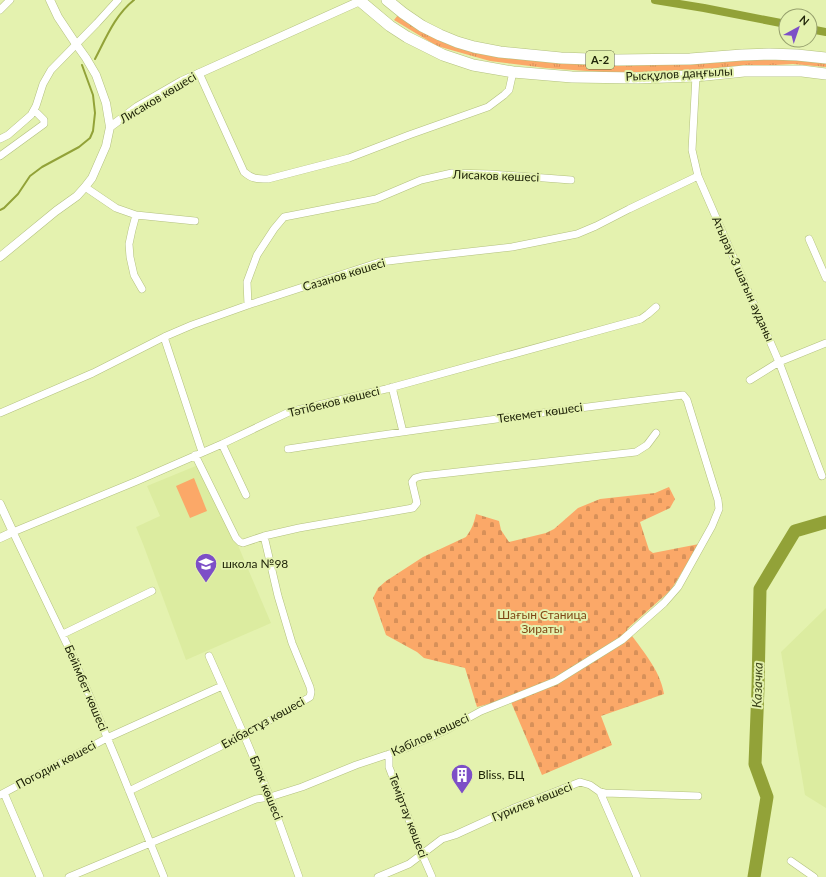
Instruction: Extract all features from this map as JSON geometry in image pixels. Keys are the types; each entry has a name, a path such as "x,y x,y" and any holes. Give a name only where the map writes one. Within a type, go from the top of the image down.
{"main road":[{"name":"Рысқұлов даңғылы","path":"387,0 403,14 440,35 474,47 500,52 561,58 617,60 690,60 769,54 826,58"},
{"name":"Рысқұлов даңғылы","path":"359,1 390,26 407,37 443,55 472,65 513,72 572,77 637,78 696,76 744,71 802,71 826,74"}],"street":[{"path":"0,10 10,0"},
{"name":"Лисаков көшесі","path":"0,257 56,211 77,196 85,187 92,178 106,146 110,127 106,103 96,75 58,17 50,0"},
{"path":"0,139 8,135 31,115 50,70 118,0"},
{"name":"Лисаков көшесі","path":"110,127 137,107 182,80 359,1"},
{"path":"199,73 244,172 258,179 268,180 348,158 488,107 509,90 513,72"},
{"name":"Атырау-3 шағын ауданы","path":"696,76 692,150 698,176 779,362 822,476"},
{"path":"0,156 44,124 44,120 34,110"},
{"name":"Лисаков көшесі","path":"248,305 247,282 257,255 274,229 284,217 376,198 421,180 452,173 490,174 571,180"},
{"name":"Сазанов көшесі","path":"0,413 93,373 164,337 192,325 248,305 380,262 512,247 576,234 596,226 698,176"},
{"path":"85,187 116,208 136,215 195,222"},
{"path":"136,215 129,244 130,257 134,275 142,289"},
{"path":"809,239 826,278"},
{"name":"Тәтібеков көшесі","path":"0,538 222,444 289,412 392,387 642,318 656,306"},
{"path":"164,337 202,452"},
{"path":"750,380 779,362 826,343"},
{"path":"392,387 402,432"},
{"name":"Текемет көшесі","path":"288,449 567,409 683,395 687,400 718,500"},
{"path":"195,455 237,540 243,543 264,536 315,525 413,508 417,503 412,482 415,478 422,476 636,452 647,445 656,433"},
{"path":"222,444 246,495"},
{"name":"Кабілов көшесі","path":"69,877 256,799 270,797 302,787 356,765 404,749 448,729 480,711 556,680 622,640 664,602 678,587 712,526 719,509 718,500"},
{"name":"Бейімбет көшесі","path":"0,504 63,634 108,738 164,877"},
{"name":"Екібастұз көшесі","path":"130,791 244,735 310,697 312,692 292,643 278,596 264,536"},
{"path":"63,634 152,592"},
{"name":"Блок көшесі","path":"208,656 270,797 299,877"},
{"name":"Погодин көшесі","path":"2,794 108,738 222,686"},
{"name":"Теміртау көшесі","path":"389,754 389,767 432,877"},
{"name":"Гурилев көшесі","path":"378,877 408,864 442,839 455,835 514,808 580,782 590,785 600,792 605,793 698,796"},
{"path":"600,792 637,877"},
{"path":"2,794 40,877"},
{"path":"792,861 814,877"}],"shaded area":[{"name":"школа №98","path":"203,463 271,623 186,660 136,527 160,516 147,486"},
{"path":"826,608 826,808 805,795 781,652"}],"green space":[{"path":"398,15 489,54 546,62 613,65 792,58 826,62 826,67 793,64 614,73 546,68 490,61 437,46 394,20"},
{"path":"194,478 207,511 190,518 176,486"},
{"name":"Шағын Станица Зираты","path":"669,487 675,499 670,508 640,522 649,550 653,553 699,544 671,590 627,629 654,668 662,685 664,694 601,716 612,745 542,775 511,702 507,699 477,707 465,668 424,658 417,652 386,635 373,598 378,588 386,581 423,557 466,537 470,531 476,514 499,521 501,530 509,542 546,533 554,529 578,508 600,499 655,493"}],"waterway":[{"path":"95,59 116,20 134,0"},
{"path":"655,0 778,22"},
{"path":"818,30 826,32"},
{"path":"0,210 18,194 30,176 42,167 79,147 90,138 93,131 95,113 93,95 82,65"},
{"name":"Казачка","path":"754,877 767,797 755,764 760,589 795,531 826,522"}],"place":[{"name":"школа №98","path":"206,584"},
{"name":"Bliss, БЦ","path":"462,794"}]}
